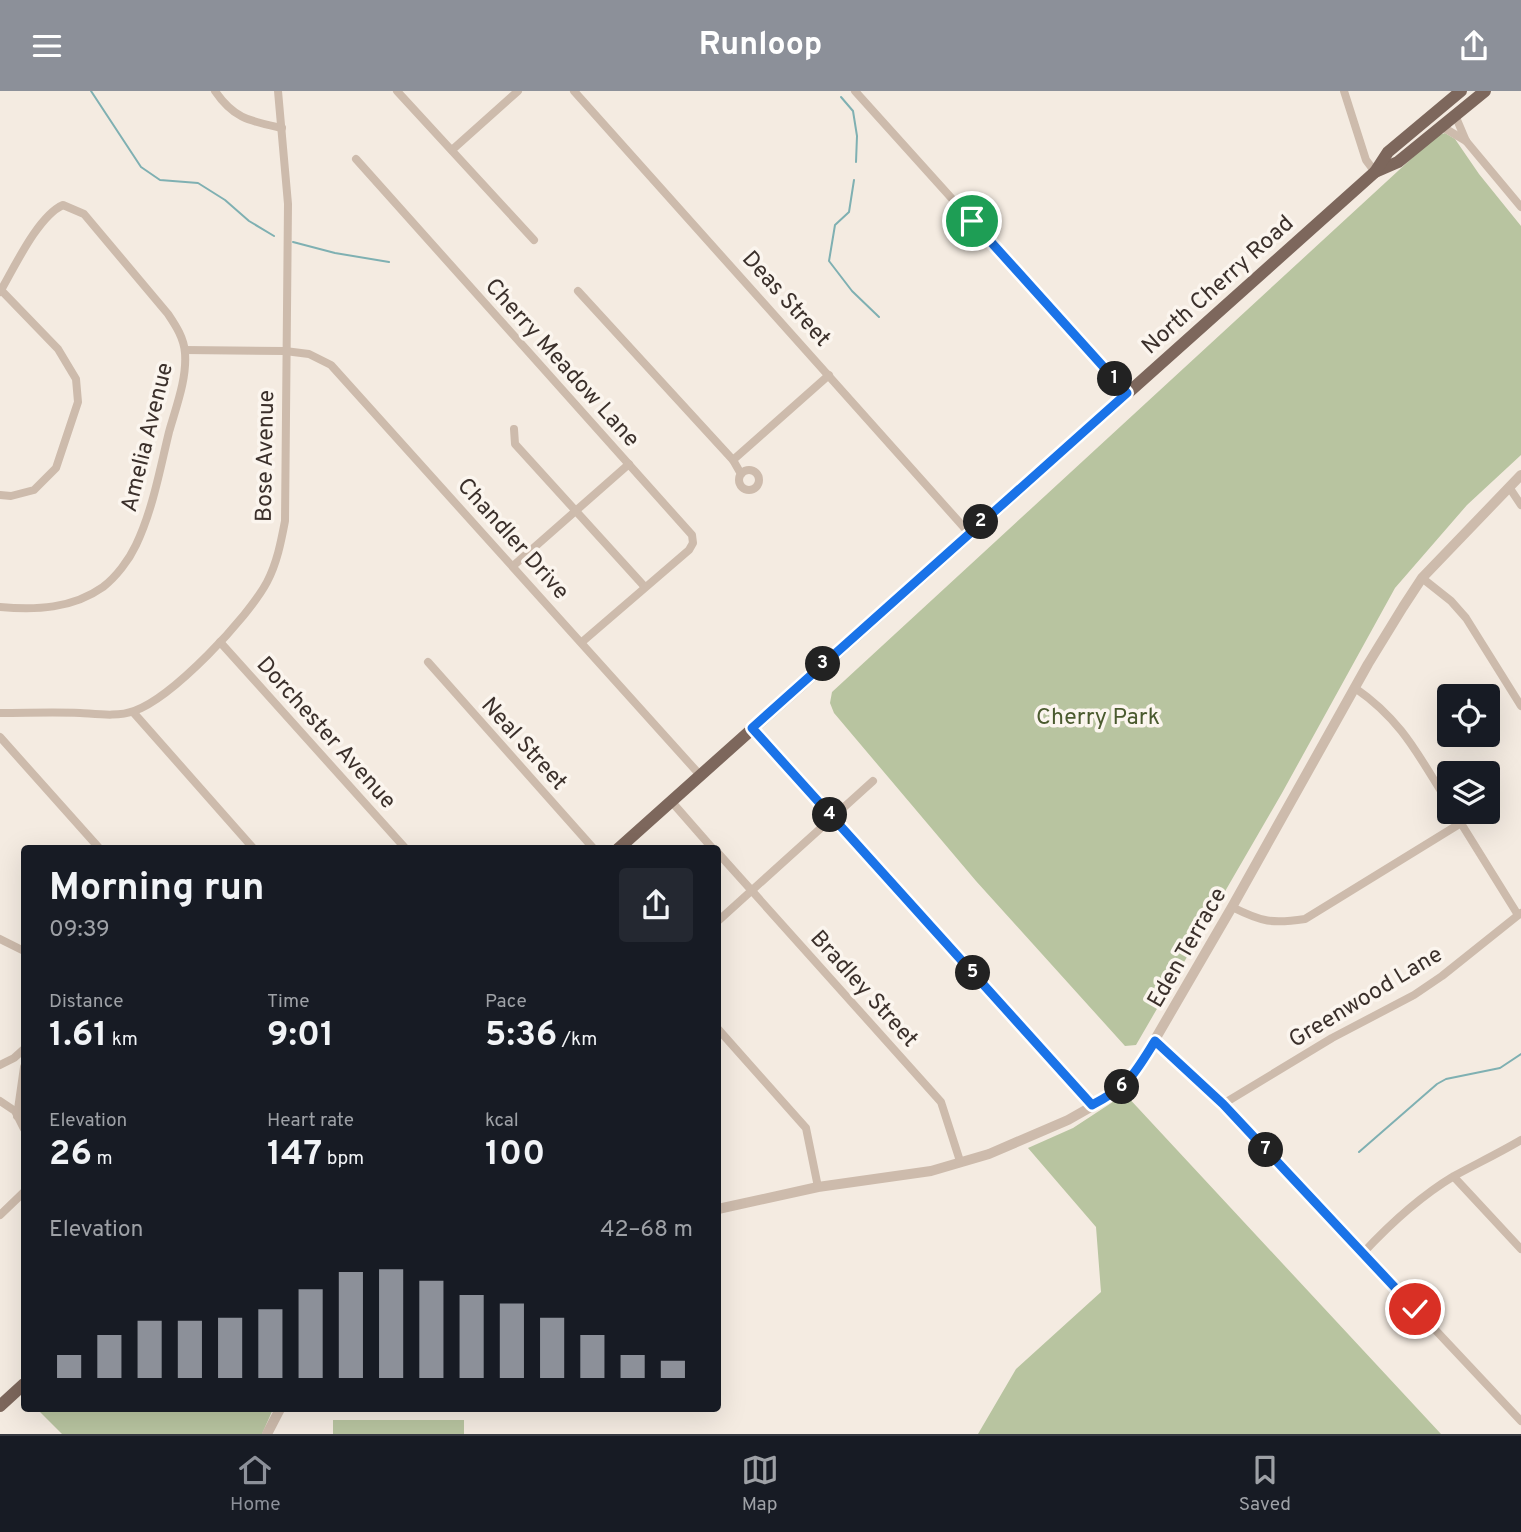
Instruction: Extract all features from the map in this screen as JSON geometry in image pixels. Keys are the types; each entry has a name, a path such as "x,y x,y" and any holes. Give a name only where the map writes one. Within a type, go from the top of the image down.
{"main road":[{"name":"North Cherry Road","path":"622,845 1375,172 1388,152 1461,91"},
{"name":"North Cherry Road","path":"1375,172 1398,162 1485,91"},
{"path":"0,1406 21,1387"}],"street":[{"path":"215,91 226,107 245,120 282,128"},
{"name":"Bose Avenue","path":"0,713 133,712 170,691 255,602 268,581 277,558 285,521 288,204 278,91"},
{"path":"397,91 534,240"},
{"path":"452,150 518,91"},
{"name":"Deas Street","path":"573,91 969,533"},
{"path":"855,91 1127,393"},
{"path":"1344,91 1366,160 1375,172"},
{"path":"1455,115 1466,141 1521,207"},
{"path":"1441,127 1466,141"},
{"name":"Cherry Meadow Lane","path":"356,159 690,532 693,540 689,550 644,586"},
{"name":"Amelia Avenue","path":"0,290 43,222 53,210 63,205 84,214 168,314 178,329 185,350 183,380 147,517 135,547 121,568 104,586 67,604 30,609 0,607"},
{"path":"0,290 58,349 76,379 78,402 56,468 34,490 11,496 0,495"},
{"path":"578,291 733,460 741,474"},
{"name":"Chandler Drive","path":"185,350 285,351 309,354 331,365 700,775"},
{"path":"733,460 829,375"},
{"path":"514,429 515,444 644,586 582,642"},
{"path":"513,566 629,464"},
{"name":"Eden Terrace","path":"721,1208 818,1187 931,1171 1016,1144 1112,1095 1132,1079 1385,635 1422,578 1521,475"},
{"path":"1509,487 1521,505"},
{"path":"1422,578 1451,601 1466,618 1521,706"},
{"name":"Dorchester Avenue","path":"219,642 402,845"},
{"name":"Neal Street","path":"428,662 590,845"},
{"path":"1355,688 1392,717 1437,785"},
{"path":"133,712 250,845"},
{"path":"752,728 1092,1105"},
{"path":"0,737 96,845"},
{"path":"721,918 873,782"},
{"path":"671,801 710,845"},
{"path":"1232,907 1254,918 1277,923 1306,919 1459,824"},
{"path":"1462,824 1520,914"},
{"name":"Bradley Street","path":"721,856 941,1102 960,1161"},
{"name":"Greenwood Lane","path":"1223,1104 1332,1038 1414,995 1520,914"},
{"path":"0,939 21,950"},
{"path":"721,1032 806,1128 818,1187"},
{"path":"1155,1041 1223,1104 1521,1421"},
{"path":"0,1065 21,1052"},
{"path":"18,1116 21,1092"},
{"path":"0,1101 15,1111 21,1122"},
{"path":"1363,1253 1410,1208 1454,1177 1521,1140"},
{"path":"1454,1177 1521,1249"},
{"path":"0,1215 21,1195"},
{"path":"267,1434 278,1412"}],"green space":[{"name":"Cherry Park","path":"1445,133 1455,139 1521,226 1521,455 1467,505 1395,588 1282,793 1136,1045 1125,1046 976,881 834,713 830,703 832,692 1436,136"},
{"path":"1125,1094 1441,1434 978,1434 1016,1369 1101,1292 1096,1227 1028,1148 1073,1128"},
{"path":"40,1412 272,1412 262,1434 62,1434"},
{"path":"333,1420 464,1420 464,1434 333,1434"}],"waterway":[{"path":"91,91 141,167 160,180 198,183 274,236"},
{"path":"841,97 853,111 857,136 856,162"},
{"path":"854,180 849,212 835,225 829,261 852,291 879,317"},
{"path":"293,242 335,253 389,262"},
{"path":"1359,1152 1437,1084 1446,1079 1500,1068 1521,1054"}],"route":[{"path":"972,221 1127,393 752,728 1092,1105 1112,1095 1132,1079 1155,1041 1223,1104 1415,1309"}]}
